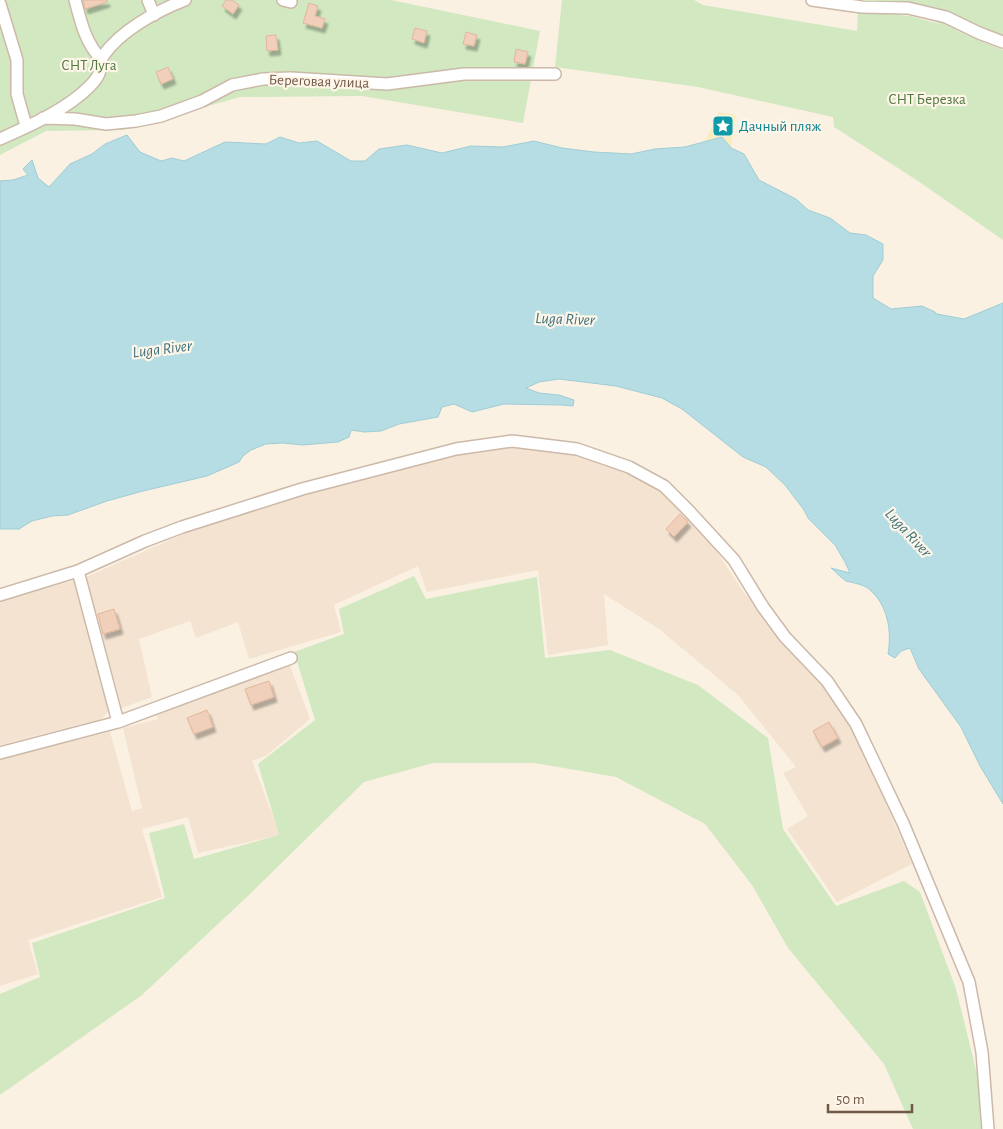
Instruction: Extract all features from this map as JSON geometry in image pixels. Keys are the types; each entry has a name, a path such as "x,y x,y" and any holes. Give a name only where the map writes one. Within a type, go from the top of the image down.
{"street":[{"path":"74,0 85,33 93,50 101,59"},
{"path":"148,0 154,15"},
{"path":"0,138 43,118 68,103 89,87 99,75 101,59 108,49 127,32 154,15 185,0"},
{"path":"812,0 862,7 908,8 946,17 979,34 1003,42"},
{"path":"0,4 17,60 17,94 26,126"},
{"name":"Береговая улица","path":"43,118 75,118 106,124 136,121 161,116 202,101 232,85 263,79 291,78 387,84 464,74 555,74"},
{"path":"0,595 78,571 182,526 302,489 456,449 512,441 577,448 629,467 664,486 734,560 763,607 785,637 827,681 856,724 903,823 969,982 982,1052 988,1129"},
{"path":"78,571 118,722"},
{"path":"0,753 118,722 291,658"}],"shaded area":[{"path":"514,445 603,458 671,496 704,533 745,594 833,688 912,864 837,902 787,829 808,816 783,773 796,767 738,695 659,629 604,594 608,645 548,655 538,570 427,592 418,566 334,605 341,632 249,659 238,622 196,638 190,621 139,639 152,697 122,708 86,577 213,521 409,463"},
{"path":"73,581 78,584 109,711 101,719 0,745 0,600"},
{"path":"287,658 310,719 267,755 252,761 280,835 198,853 188,817 142,829 162,897 28,940 38,974 0,986 0,759 110,732 132,811 142,808 123,728 158,719 154,709"}],"green space":[{"name":"СНТ Луга","path":"0,0 391,0 540,31 523,123 362,96 240,97 124,130 46,131 0,155"},
{"name":"СНТ Березка","path":"562,0 694,0 703,5 857,31 858,11 910,16 943,25 910,12 823,0 1003,0 1003,47 952,29 1003,50 1003,240 918,181 834,127 833,117 698,87 555,67"},
{"path":"414,576 426,599 537,577 545,658 610,650 698,685 768,738 783,829 836,906 904,881 920,892 956,989 977,1074 983,1129 913,1129 884,1064 788,948 752,885 705,824 616,777 535,763 433,763 364,782 250,894 142,995 0,1095 0,994 40,977 32,943 165,898 149,833 184,824 194,859 279,835 258,764 315,720 294,652 344,634 339,609"}],"sand":[{"name":"Дачный пляж","path":"719,112 736,115 731,148 722,137 705,141"}],"water":[{"name":"Luga River","path":"127,135 140,152 161,161 172,158 184,161 225,142 266,144 280,137 299,143 317,141 351,161 365,161 379,149 407,145 442,153 471,146 503,147 534,141 562,148 631,154 655,149 685,147 722,137 731,148 744,154 759,180 796,199 808,210 830,218 850,233 866,235 883,244 883,260 873,276 873,298 891,309 922,306 937,314 964,319 1003,303 1003,804 980,766 961,727 919,669 910,648 901,651 895,658 888,654 889,628 881,603 867,587 846,581 831,568 850,573 835,545 808,518 785,485 766,467 743,457 682,409 662,398 616,386 559,379 539,382 526,388 539,393 559,395 574,400 573,406 504,404 472,412 454,404 442,407 438,417 399,424 381,431 364,432 351,430 349,437 338,442 302,445 266,444 251,450 239,462 207,476 107,501 68,515 52,516 32,521 19,529 0,529 0,181 13,180 28,175 23,169 32,160 38,178 49,187 70,164 92,154 105,144"}],"building":[{"path":"83,0 107,0 107,2 85,9"},
{"path":"226,0 232,0 239,5 233,14 222,6"},
{"path":"309,3 318,6 315,16 325,19 322,28 303,23"},
{"path":"415,28 427,31 424,43 412,39"},
{"path":"466,32 477,35 474,46 463,44"},
{"path":"276,35 278,50 267,51 266,36"},
{"path":"516,49 528,52 525,64 514,62"},
{"path":"168,67 173,79 161,84 156,72"},
{"path":"680,514 688,522 674,537 666,529"},
{"path":"114,609 120,629 103,634 98,614"},
{"path":"269,681 274,697 251,705 245,689"},
{"path":"207,710 213,727 194,734 187,718"},
{"path":"829,722 838,738 822,747 813,731"}],"place":[{"name":"Дачный пляж","path":"723,126"}]}
